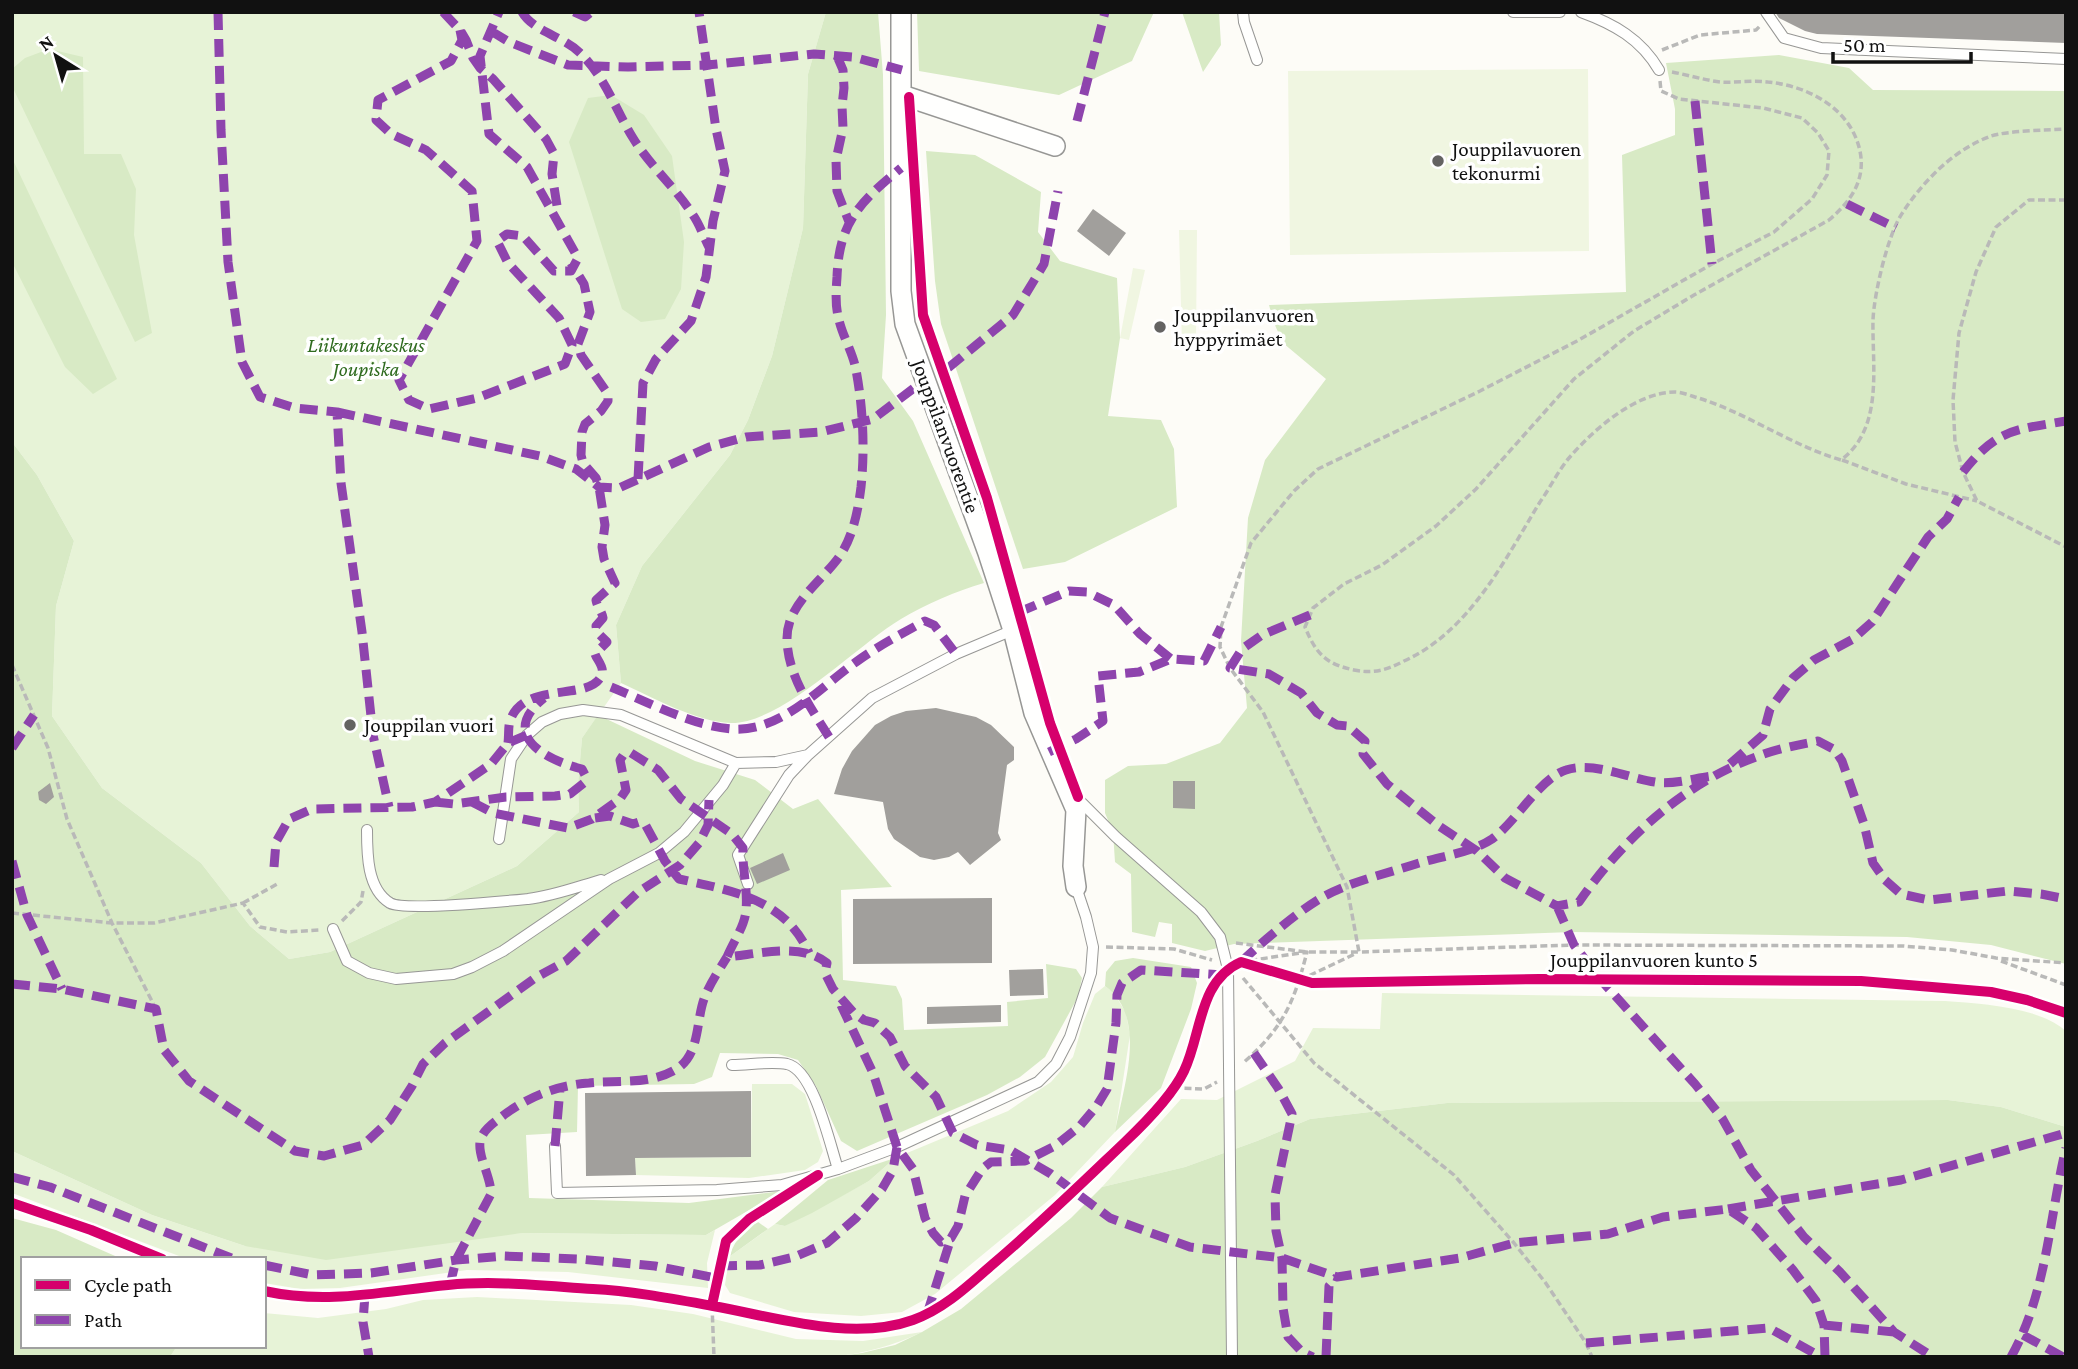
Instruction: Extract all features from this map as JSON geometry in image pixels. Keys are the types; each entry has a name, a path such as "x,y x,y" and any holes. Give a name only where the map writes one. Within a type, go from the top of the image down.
{"street":[{"name":"Jouppilanvuorentie","path":"901,12 901,291 905,324 984,541 1013,630 1034,713 1076,810 1073,866 1076,887"},
{"path":"902,95 1055,146"}],"lane":[{"path":"1243,12 1250,46 1257,60"},
{"path":"1513,12 1560,12"},
{"path":"1581,12 1610,23 1650,54 1659,70"},
{"path":"1767,15 1784,38 1821,48 2066,59"},
{"path":"748,884 738,855 789,775 808,755 872,698 931,666 1013,630"},
{"path":"499,839 511,759 527,735 542,722 560,714 583,710 621,715 736,763 776,762 808,755"},
{"path":"333,929 347,961 369,974 396,979 453,974 503,951 612,877 659,853 684,832 723,785 736,763"},
{"path":"1067,792 1078,797 1116,836 1201,912 1220,937 1232,965 1232,1357"},
{"path":"367,830 369,863 377,890 391,904 417,907 530,899 612,877"},
{"path":"555,1146 557,1193 782,1185 838,1169 949,1125 1038,1082 1056,1064 1070,1037 1091,973 1093,947 1076,887"},
{"path":"732,1065 789,1065 803,1074 816,1099 838,1169"}],"path":[{"path":"1650,54 1700,35 1756,30 1767,15"},
{"path":"1359,952 1347,887 1263,712 1230,668 1220,647 1222,627 1251,543 1293,491 1318,469 1577,341 1774,232 1812,199 1827,175 1829,151 1818,133 1802,118 1763,108 1679,99 1661,91 1659,70 1719,82 1768,82 1803,89 1826,101 1857,137 1862,164 1861,177 1847,204 1829,220 1634,331 1574,379 1476,489 1436,526 1382,565 1344,584 1313,608 1305,627 1312,644 1332,665 1358,671 1384,671 1415,656 1447,634 1474,605 1567,459 1601,426 1643,399 1676,391 1713,402 1790,440 1906,484 1977,501 2066,547"},
{"path":"1841,460 1853,452 1866,427 1875,387 1873,318 1880,270 1901,213 1945,162 1992,136 2066,129"},
{"path":"1977,501 1963,472 1955,442 1953,400 1959,333 1976,272 1996,227 2029,200 2066,200"},
{"path":"12,666 48,748 67,818 111,923 156,1009"},
{"path":"243,903 260,927 287,932 333,929 361,902 369,863"},
{"path":"12,913 111,923 154,923 232,907 279,883"},
{"path":"1220,937 1240,945 1307,953 1574,945 1889,946 2066,963"},
{"path":"1093,947 1174,949 1232,965 1265,969"},
{"path":"1300,980 1359,952"},
{"path":"1232,965 1307,953"},
{"path":"1165,1098 1177,1083 1204,1089 1230,1075 1254,1054 1280,1025 1289,1009 1307,953"},
{"path":"1996,958 2066,985"},
{"path":"1232,965 1314,1063 1454,1175 1537,1273 1586,1343 1592,1357"},
{"path":"1288,976 1325,983"},
{"path":"714,1292 714,1357"},
{"path":"699,1303 724,1308"}],"green space":[{"name":"Liikuntakeskus Joupiska","path":"12,12 826,12 808,74 803,228 772,356 748,420 730,455 642,566 616,625 621,683 582,738 578,784 579,812 517,866 330,952 289,959 250,926 201,863 102,788 52,716 56,606 74,541 37,475 12,442"},
{"path":"826,12 878,12 883,75 886,315 882,378 913,421 984,583 941,598 901,619 818,682 772,711 751,720 717,722 674,708 621,683 616,625 642,566 730,455 748,420 772,356 803,228 808,74"},
{"path":"917,12 1154,12 1132,61 1059,95 919,71"},
{"path":"1182,12 1219,12 1221,45 1203,72"},
{"path":"49,49 83,57 84,154 121,154 136,189 134,235 152,333 135,342 12,86 12,69 25,58"},
{"path":"1779,55 1849,68 1873,90 2066,91 2066,964 1991,945 1907,937 1572,932 1234,944 1205,951 1172,943 1172,924 1159,922 1155,937 1132,932 1131,874 1115,862 1113,832 1105,813 1105,780 1128,766 1166,764 1220,743 1247,708 1241,641 1248,518 1265,460 1326,379 1283,343 1269,305 1626,292 1622,155 1675,135 1675,109 1666,63"},
{"name":"Jouppilavuoren tekonurmi","path":"1588,69 1589,251 1290,255 1288,71"},
{"path":"611,95 644,115 672,156 684,242 681,289 665,319 641,322 622,309 569,142 588,98"},
{"path":"926,151 975,155 1041,192 1038,232 1060,261 1117,278 1120,338 1108,416 1161,420 1174,449 1177,507 1065,562 1023,569 941,324 935,281"},
{"path":"12,158 117,379 93,394 65,367 12,262"},
{"path":"1179,230 1197,230 1196,342 1182,342"},
{"path":"1133,268 1145,270 1129,340 1120,338"},
{"path":"12,442 37,475 74,541 56,606 52,716 102,788 201,863 250,926 289,959 330,952 517,866 579,812 578,784 582,738 598,715 695,761 755,780 793,809 818,799 892,887 841,890 843,980 896,986 902,999 904,1030 1008,1026 1007,1002 1048,998 1046,964 1076,969 1082,978 1078,997 1045,1057 1020,1077 987,1095 857,1151 841,1141 816,1086 798,1060 778,1054 720,1053 712,1077 694,1084 578,1086 577,1132 526,1135 529,1198 689,1203 782,1191 706,1235 522,1233 326,1260 245,1246 152,1215 12,1151"},
{"path":"1133,958 1191,967 1197,983 1191,1009 1161,1088 1115,1132 1127,1074 1130,1034 1126,1016 1118,1000 1105,986 1106,972 1115,961"},
{"path":"1105,986 1114,993 1126,1013 1130,1035 1115,1132 1055,1195 935,1294 902,1312 861,1316 794,1312 730,1293 725,1285 729,1257 775,1224 785,1226 869,1181 895,1158 1008,1111 1051,1082 1073,1057 1095,994"},
{"path":"1382,993 1945,1001 2024,1011 2040,1016 2066,1031 2066,1127 2001,1107 1948,1100 1447,1103 1310,1119 1185,1167 1102,1187 1181,1099 1217,1100 1295,1061 1313,1028 1380,1029"},
{"path":"752,1084 792,1084 805,1094 823,1151 818,1162 805,1170 749,1178 636,1175 635,1158 751,1157"},
{"path":"1948,1100 2001,1107 2066,1127 2066,1357 833,1357 895,1345 961,1309 1071,1218 1102,1187 1185,1167 1310,1119 1447,1103"},
{"path":"12,1151 152,1215 245,1246 522,1233 706,1235 715,1230 707,1263 708,1288 568,1272 467,1270 340,1288 300,1289 266,1283 266,1257 182,1257 12,1193"},
{"path":"895,1158 869,1181 812,1213 785,1226 775,1224 828,1180"},
{"path":"12,1218 56,1230 117,1257 21,1257 21,1348 176,1348 170,1357 12,1357"},
{"path":"758,1222 768,1229 729,1257 743,1232"},
{"path":"477,1297 631,1305 693,1314 796,1339 863,1341 922,1332 879,1348 833,1357 170,1357 176,1348 266,1348 266,1313 318,1318 386,1309 423,1300"}],"building":[{"path":"1775,12 2066,12 2066,43 1817,34 1779,18"},
{"path":"1093,209 1126,233 1109,256 1077,231"},
{"path":"936,708 976,717 991,725 1014,747 1014,760 1007,765 998,833 1001,840 970,865 958,852 934,860 920,857 894,839 888,829 883,802 834,794 842,769 852,751 875,725 906,711"},
{"path":"1173,781 1195,781 1195,809 1173,808"},
{"path":"50,783 54,797 46,804 39,800 38,792"},
{"path":"783,853 790,870 757,884 750,868"},
{"path":"992,898 992,963 853,964 853,899"},
{"path":"1043,969 1044,995 1010,996 1009,970"},
{"path":"1001,1005 1001,1022 927,1024 927,1007"},
{"path":"751,1091 751,1157 635,1158 636,1175 586,1176 585,1093"}],"marked path":[{"path":"218,12 228,262 242,362 260,397 295,408 337,412 341,483 373,735 389,807"},
{"path":"443,12 460,30 480,68 546,139 554,154 552,174 558,212"},
{"path":"460,30 462,40 451,61 378,100 376,120 391,134 426,150 472,191 477,241 399,380 409,400 429,409 477,398 565,364 572,345 559,318 508,263 497,241 507,234 523,236 554,271 571,271 578,258 527,167 489,134 480,56 499,12"},
{"path":"522,12 533,24 572,46 596,71 640,148 693,215 710,249"},
{"path":"574,12 585,17 591,12"},
{"path":"638,479 643,383 656,359 691,321 706,277 713,221 725,171 716,129 699,12"},
{"path":"1077,121 1105,12"},
{"path":"491,31 509,42 568,65 707,65 814,54 853,57 902,70"},
{"path":"837,56 843,70 844,88 843,128 836,160 837,191 849,222"},
{"path":"1695,101 1712,264"},
{"path":"829,737 808,703 791,666 788,627 798,605 844,549 854,524 860,496 863,443 860,399 855,364 836,304 842,242 847,227 863,203 901,168"},
{"path":"948,368 1013,315 1044,264 1058,191"},
{"path":"1847,204 1896,228"},
{"path":"508,743 510,721 518,708 529,700 586,688 596,683 602,671 595,654 607,642 597,632 596,626 603,618 596,600 615,583 604,559 602,547 605,525 599,487 596,478 583,463 581,455 585,424 601,411 608,401 608,394 581,355 578,344 590,312 584,284 571,263"},
{"path":"337,412 540,456 576,469 599,487 619,488 709,447 746,437 821,432 873,419 926,379"},
{"path":"1963,472 1986,447 2007,434 2066,421"},
{"path":"1730,764 1763,735 1770,709 1793,678 1814,660 1853,639 1872,622 1928,537 1947,519 1959,497"},
{"path":"1019,612 1069,591 1087,592 1114,605 1140,634 1171,659"},
{"path":"1310,615 1262,635 1242,649 1230,668 1269,674 1301,693 1317,713 1337,725 1348,726 1365,741 1363,754 1387,784 1439,826 1477,851 1505,878 1557,906 1579,902 1635,836 1657,816 1704,782 1729,768 1764,754 1818,741 1835,750 1842,761 1864,824 1873,863 1885,880 1901,894 1929,900 2008,891 2066,899"},
{"path":"611,687 702,723 732,729 750,728 767,724 798,707 864,656 925,621 934,625 956,654"},
{"path":"1049,752 1076,739 1103,721 1098,676 1139,672 1171,659 1204,661 1221,627"},
{"path":"435,802 454,804 506,797 555,796 570,794 584,783 585,775 582,769 542,752 532,744 526,734 525,723 531,711 544,698"},
{"path":"12,748 34,715"},
{"path":"274,867 276,842 289,819 312,809 412,807 435,802 491,764 508,743 527,735"},
{"path":"472,802 493,813 568,828 592,819 620,799 626,790 620,760 624,754 631,753 658,770 681,799 732,834 743,848 745,916 727,957 792,951 816,957 827,963 825,973 833,989 853,1012 864,1020 875,1023 890,1037 905,1066 936,1097 953,1133 977,1145 1010,1150 1051,1174 1110,1218 1190,1247 1282,1258 1337,1277 1460,1258 1514,1243 1608,1234 1663,1217 1728,1209 1756,1228 1816,1301 1824,1325 1825,1357"},
{"path":"1241,962 1290,920 1332,892 1484,844 1501,831 1537,791 1566,770 1599,769 1662,783 1713,776"},
{"path":"12,984 62,989 156,1009 164,1050 189,1081 295,1151 324,1156 363,1145 390,1120 423,1064 445,1043 535,978 566,961 637,893 680,865 699,843 708,825 709,800"},
{"path":"595,818 610,816 633,824 645,824 665,861 679,879 737,893 771,909 786,920 809,953"},
{"path":"12,861 27,915 62,989"},
{"path":"1557,906 1574,945 1600,979 1695,1084 1722,1118 1751,1170 1804,1237 1894,1332 1933,1357"},
{"path":"450,1285 456,1260 491,1194 480,1148 485,1131 520,1104 553,1090 577,1084 658,1077 678,1068 685,1062 694,1045 704,999 727,957"},
{"path":"841,1005 873,1073 897,1147 913,1169 925,1218 941,1242 951,1238 958,1226 965,1196 982,1169 991,1162 1025,1161 1055,1146 1080,1126 1096,1107 1107,1089 1117,995 1122,983 1141,970 1223,975"},
{"path":"1254,1053 1292,1114 1275,1195 1276,1231 1282,1258 1283,1308 1288,1337 1302,1352 1313,1357"},
{"path":"555,1146 560,1089"},
{"path":"1728,1209 1901,1180 2066,1133"},
{"path":"719,1266 760,1265 794,1257 827,1243 856,1218 882,1189 893,1170 897,1147"},
{"path":"2011,1357 2023,1333 2040,1281 2066,1148"},
{"path":"12,1177 50,1187 229,1257"},
{"path":"927,1314 951,1238"},
{"path":"266,1265 313,1275 371,1273 456,1260 504,1256 655,1266 716,1278"},
{"path":"1326,1357 1329,1286 1337,1277"},
{"path":"365,1295 363,1322 369,1357"},
{"path":"1824,1325 1894,1332"},
{"path":"1586,1343 1769,1328 1821,1357"},
{"path":"2023,1335 2063,1357"}],"cycle path":[{"path":"909,97 923,315 987,498 1050,723 1078,797"},
{"name":"Jouppilanvuoren kunto 5","path":"266,1291 334,1297 466,1284 520,1284 638,1293 839,1328 865,1329 913,1320 946,1303 975,1280 1060,1204 1149,1118 1184,1071 1203,1010 1216,982 1241,962 1312,983 1539,979 1861,981 1991,992 2066,1013"},
{"path":"712,1305 726,1241 749,1219 818,1175"},
{"path":"12,1203 91,1230 157,1257"}],"place":[{"name":"Jouppilavuoren tekonurmi","path":"1438,161"},
{"name":"Jouppilanvuoren hyppyrimäet","path":"1160,327"},
{"name":"Jouppilan vuori","path":"350,725"}]}
